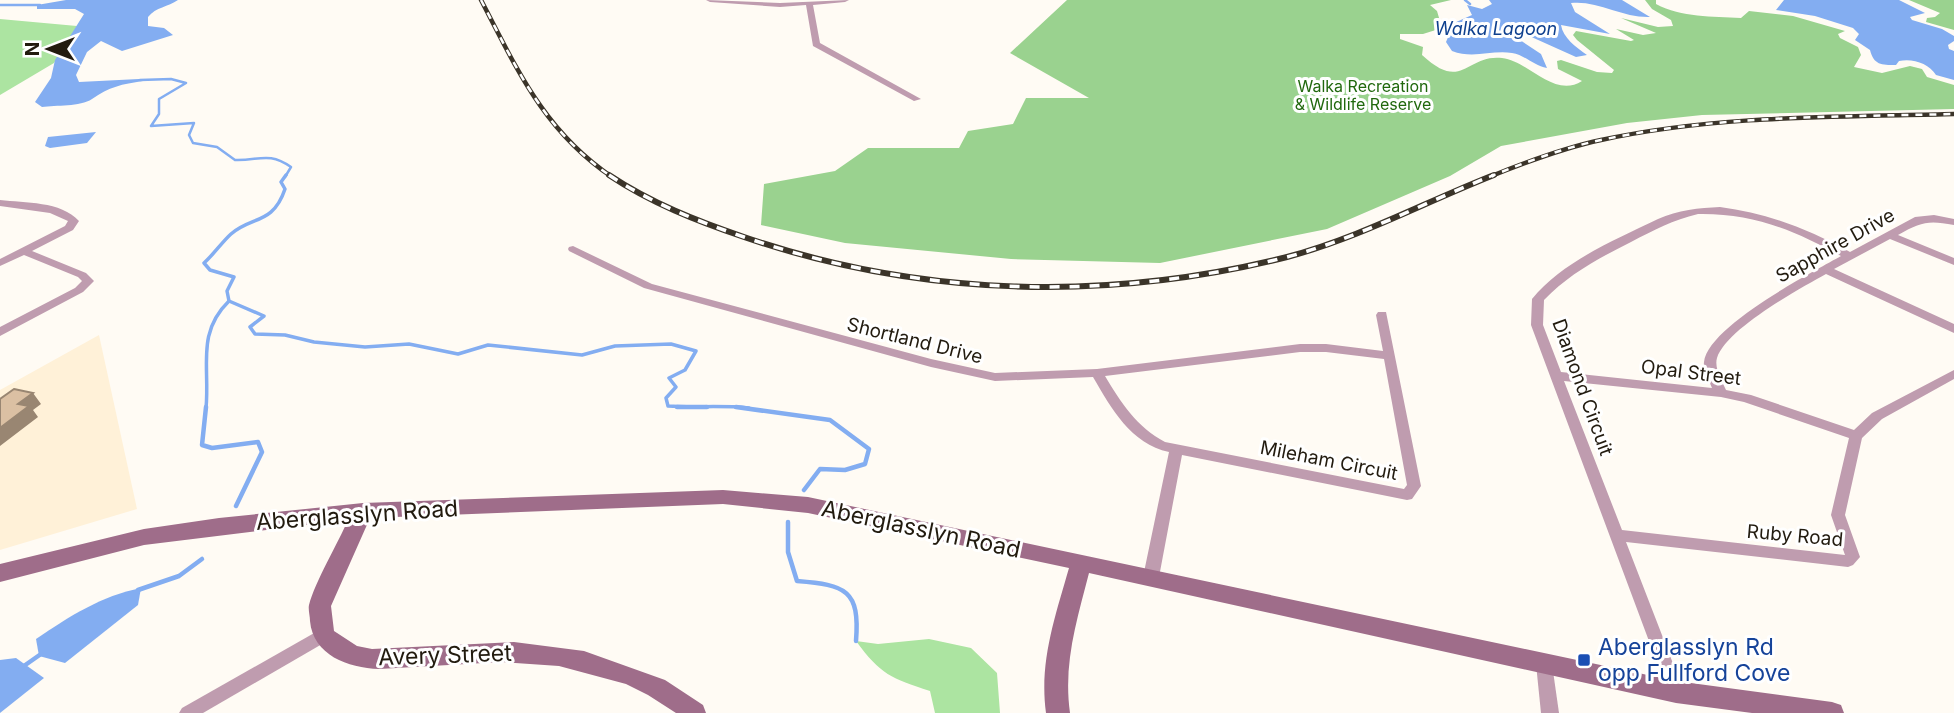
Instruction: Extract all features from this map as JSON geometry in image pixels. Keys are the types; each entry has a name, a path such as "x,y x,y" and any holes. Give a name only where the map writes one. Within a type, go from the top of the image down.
{"main road":[{"name":"Aberglasslyn Road","path":"0,572 144,537 363,511 723,498 808,505 1676,692 1832,713"},
{"path":"323,635 320,606 363,511"},
{"path":"1058,713 1052,685 1054,665 1081,563"},
{"name":"Avery Street","path":"323,635 345,652 377,659 514,652 587,660 641,681 675,699 694,713"}],"street":[{"path":"710,0 754,4 809,4 845,0"},
{"path":"809,4 816,44 917,99"},
{"path":"0,204 45,209 74,218 69,228 0,262"},
{"name":"Diamond Circuit","path":"1676,692 1536,325 1538,299 1569,269 1672,217 1701,211 1751,215 1815,237 1849,256"},
{"name":"Sapphire Drive","path":"1721,393 1712,374 1710,359 1714,348 1723,338 1785,292 1919,219 1934,218 1954,222"},
{"path":"1890,235 1954,262"},
{"name":"Shortland Drive","path":"573,250 648,286 965,372 1024,378 1097,373 1300,348 1326,348 1388,356"},
{"path":"0,332 79,290 88,281 82,275 23,251"},
{"path":"1825,269 1954,328"},
{"name":"Mileham Circuit","path":"1097,373 1131,427 1151,441 1176,450 1407,495 1413,483 1382,315"},
{"path":"1856,436 1877,416 1954,374"},
{"name":"Opal Street","path":"1557,376 1746,398 1856,436"},
{"name":"Ruby Road","path":"1616,535 1849,561 1853,557 1852,550 1838,515 1856,436"},
{"path":"1151,577 1176,450"},
{"path":"188,713 323,635"},
{"path":"1544,664 1550,713"}],"shaded area":[{"path":"99,335 137,509 0,550 0,390"}],"green space":[{"name":"Walka Recreation & Wildlife Reserve","path":"1067,0 1451,0 1430,5 1437,11 1442,28 1423,34 1400,34 1400,39 1423,47 1422,55 1447,71 1456,72 1480,61 1502,58 1561,85 1582,81 1558,69 1557,61 1597,72 1612,73 1614,70 1577,40 1573,35 1576,31 1631,41 1634,40 1616,29 1643,35 1656,33 1621,18 1658,27 1673,26 1671,20 1652,9 1645,0 1656,0 1656,4 1666,9 1697,16 1741,18 1749,11 1793,16 1845,31 1838,34 1840,38 1858,47 1861,55 1854,67 1882,73 1910,66 1922,69 1927,77 1954,85 1954,109 1702,115 1627,123 1501,146 1450,176 1327,229 1160,263 1011,259 845,243 761,225 764,184 835,171 868,148 959,148 968,131 1013,124 1026,98 1089,98 1010,53"},
{"path":"1909,0 1954,0 1954,30 1926,22 1927,18 1940,13"},
{"path":"0,19 77,26 54,63 0,95"},
{"path":"929,639 971,648 997,673 1000,713 935,713 930,691 888,674 856,641 878,644"}],"water":[{"path":"66,0 178,0 148,17 148,26 164,28 173,35 122,51 101,41 87,52 76,75 79,82 143,81 116,87 87,102 42,107 35,102 51,78 55,60 84,14 75,9 37,9 37,5"},
{"name":"Walka Lagoon","path":"1489,0 1622,0 1650,17 1630,15 1591,4 1571,3 1575,12 1610,34 1561,25 1567,38 1587,55 1576,57 1527,35 1519,35 1520,40 1541,54 1547,68 1512,53 1467,54 1452,51 1446,42 1454,23 1472,15 1467,5 1482,9 1492,4"},
{"path":"1784,0 1899,0 1925,13 1910,17 1912,20 1942,29 1954,36 1954,41 1948,45 1949,49 1954,51 1954,80 1936,75 1929,67 1915,61 1899,61 1896,65 1879,63 1870,50 1855,40 1859,34 1853,28 1815,16 1776,10"},
{"path":"96,132 87,143 50,148 45,146 48,137"},
{"path":"141,588 138,605 65,663 39,656 36,639 99,602"},
{"path":"16,658 44,678 0,713 0,660"}],"building":[{"path":"14,389 33,393 18,404 29,406 0,428 0,399"}],"waterway":[{"path":"1465,0 1470,4"},
{"path":"0,5 40,5"},
{"path":"140,80 171,79 186,83 159,99 159,114 151,126 194,123 189,135 193,143 217,147 235,160 276,159 291,167 285,177"},
{"path":"229,301 227,291 234,277 210,270 204,263 231,234 274,209 285,189 281,182 286,175"},
{"path":"206,408 208,338 212,325 229,301"},
{"path":"229,301 264,316 250,327 255,334 285,335 314,342 365,347 409,344 458,354 488,345 582,355 615,346 671,344 696,351 685,370 669,378 676,387 666,398 668,406 740,408"},
{"path":"206,407 202,445 212,448 258,442 262,452 236,506"},
{"path":"677,407 707,407"},
{"path":"736,407 740,408"},
{"path":"740,408 749,408"},
{"path":"740,408 830,420 869,449 865,464 845,470 820,469 804,490"},
{"path":"788,522 788,552 797,581 827,585 846,593 855,611 856,641"},
{"path":"138,590 179,576 202,559"},
{"path":"21,668 41,654"}],"railway":[{"path":"481,0 520,74 550,119 588,159 611,176"},
{"path":"1492,176 1587,143 1688,126 1821,117 1954,114"},
{"path":"611,176 658,203 692,218 810,257 877,272 946,282 1014,286 1083,286 1151,281 1219,272 1287,257 1366,230 1492,176"}],"place":[{"name":"Aberglasslyn Rd opp Fullford Cove","path":"1584,660"}]}
